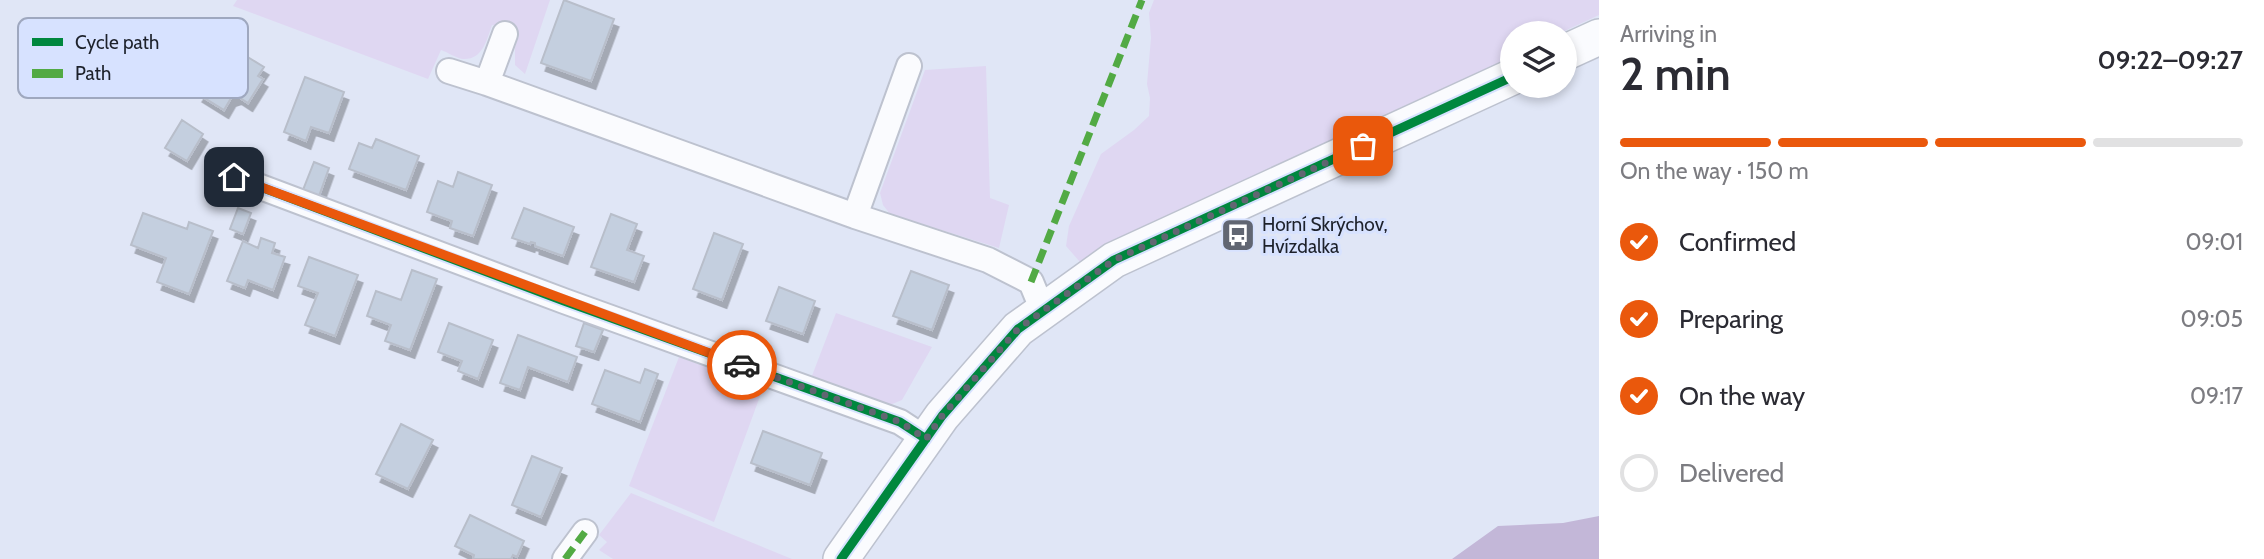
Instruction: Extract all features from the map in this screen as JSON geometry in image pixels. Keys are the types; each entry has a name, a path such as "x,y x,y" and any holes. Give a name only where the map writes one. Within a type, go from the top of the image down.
{"street":[{"path":"487,83 505,34"},
{"path":"1577,47 1599,37"},
{"path":"855,216 909,66"},
{"path":"449,72 487,83 855,216 988,260 1031,282 1043,310"},
{"path":"841,559 942,416 1018,329 1043,310 1114,260 1500,83"},
{"path":"234,177 564,301 900,422 926,439"},
{"path":"565,559 585,532"}],"shaded area":[{"path":"237,0 550,0 525,74 515,65 515,48 519,34 492,25 483,48 475,56 463,59 441,50 428,79 233,6"},
{"path":"1154,0 1599,0 1599,15 1577,25 1577,21 1500,21 1500,62 1092,262 1080,262 1066,246 1069,226 1101,154 1149,116 1149,13"},
{"path":"986,66 990,198 1009,205 999,248 890,214 883,205 880,193 925,70"},
{"path":"836,313 932,347 902,400 885,407 810,381"},
{"path":"679,357 763,388 714,522 629,486"},
{"path":"631,493 792,559 613,559 599,550 607,542 599,535"},
{"path":"1599,516 1599,559 1452,559 1498,526 1563,523"}],"building":[{"path":"564,0 614,19 591,81 541,63"},
{"path":"248,57 264,67 258,76 263,79 248,103 240,98 248,98"},
{"path":"305,77 344,92 329,133 311,127 306,141 284,132"},
{"path":"204,98 231,98 224,110"},
{"path":"182,120 203,134 187,161 165,148"},
{"path":"376,139 419,156 406,190 349,169 359,143 372,148"},
{"path":"314,162 329,168 319,196 303,190"},
{"path":"458,172 492,185 473,236 450,228 452,221 427,212 438,181 453,187"},
{"path":"238,208 251,213 243,234 230,229"},
{"path":"524,208 574,227 563,256 535,246 535,243 512,238"},
{"path":"143,213 187,229 189,222 213,231 189,294 157,282 166,258 131,245"},
{"path":"611,214 637,224 627,250 644,256 634,282 591,267"},
{"path":"714,233 743,244 722,300 693,289"},
{"path":"261,238 275,243 272,253 285,257 273,290 248,280 245,288 227,281 243,241 258,248"},
{"path":"309,257 358,275 335,336 305,325 318,293 298,286"},
{"path":"412,270 437,279 410,350 385,341 391,325 367,316 376,291 401,300"},
{"path":"911,271 949,285 932,330 893,316"},
{"path":"779,287 815,301 803,334 766,321"},
{"path":"449,323 493,340 478,379 458,371 462,361 438,352"},
{"path":"584,323 603,330 594,352 576,346"},
{"path":"518,335 577,357 568,382 528,367 520,390 500,383"},
{"path":"645,369 658,374 640,422 592,404 605,370 640,383"},
{"path":"401,424 433,440 408,489 376,474"},
{"path":"763,431 822,453 810,485 751,463"},
{"path":"532,456 562,468 541,517 512,505"},
{"path":"470,515 524,541 517,557 513,555 511,559 473,559 474,555 455,546"}],"marked path":[{"path":"1031,282 1142,0"},
{"path":"565,559 585,532"}],"cycle path":[{"path":"841,559 942,416 1018,329 1114,260 1500,83"},
{"path":"234,177 564,301 900,422 926,439"}],"way so far":[{"path":"742,365 900,422 926,439 942,416 1018,329 1114,260 1363,146"}],"place":[{"name":"Horní Skrýchov, Hvízdalka","path":"1238,235"}],"route":[{"path":"234,177 742,365"}]}
